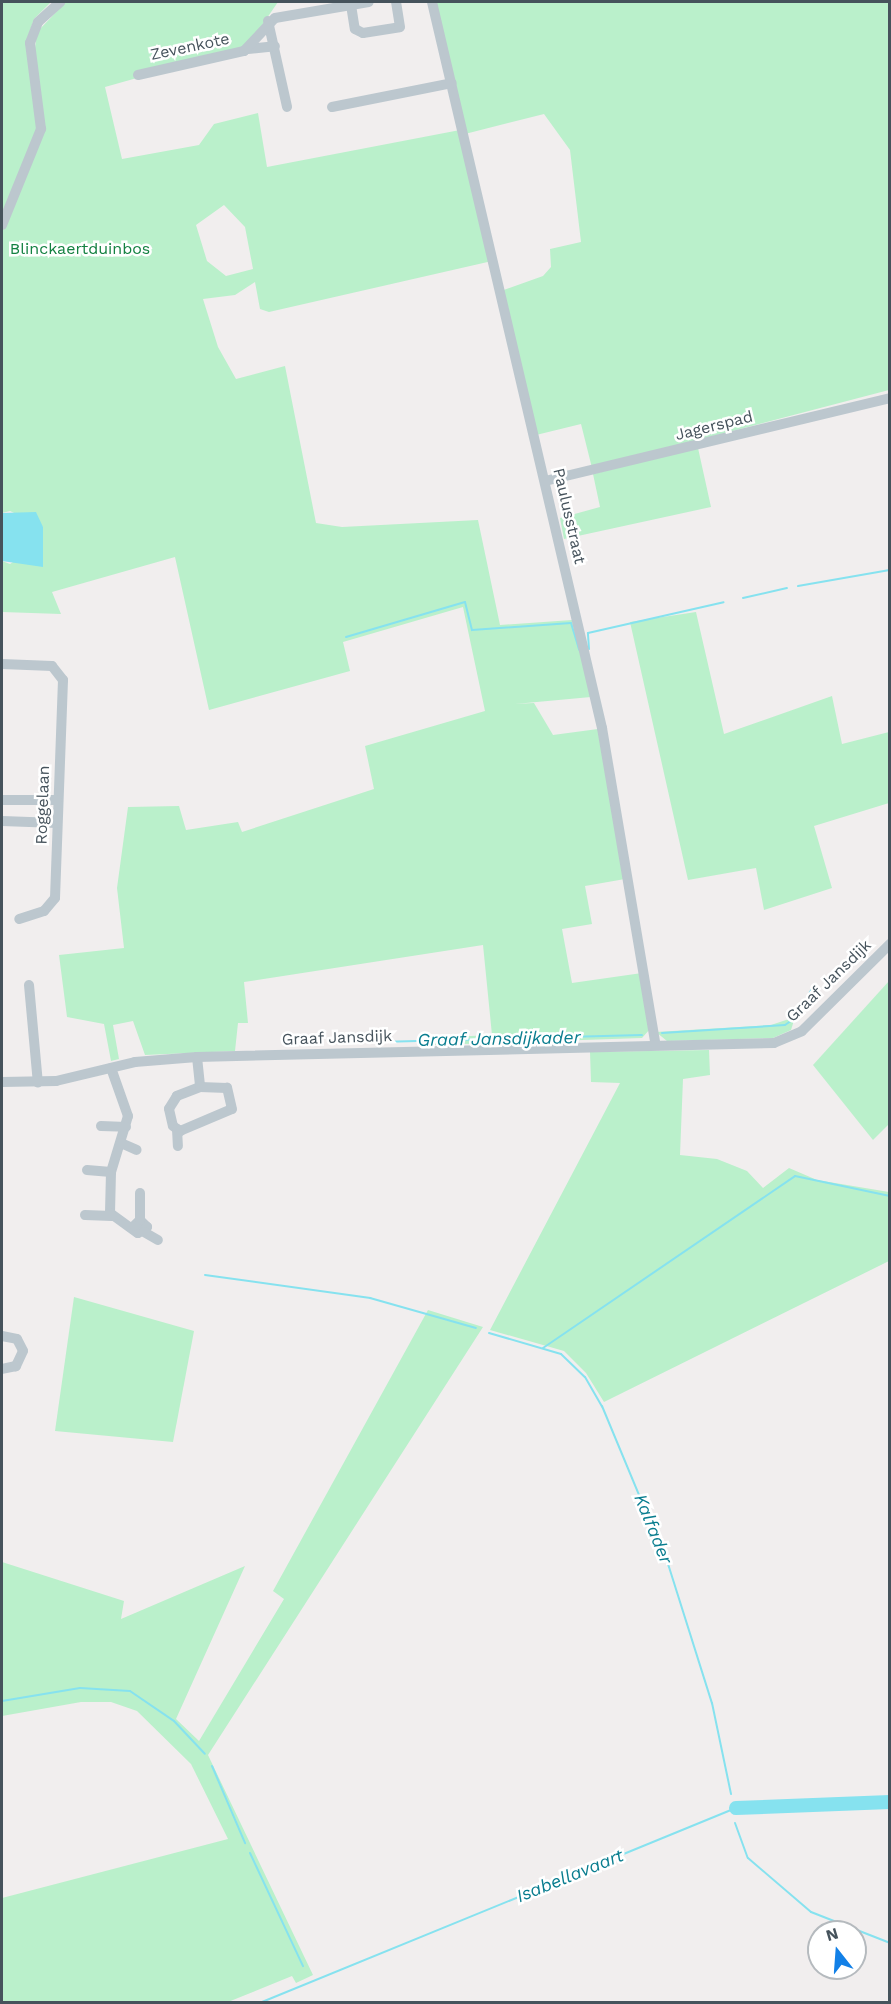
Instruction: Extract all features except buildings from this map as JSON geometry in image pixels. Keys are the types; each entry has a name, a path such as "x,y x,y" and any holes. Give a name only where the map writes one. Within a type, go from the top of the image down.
{"street":[{"path":"2,225 41,129 30,43 38,22 60,2"},
{"path":"287,107 268,21 369,2"},
{"path":"358,33 400,27 396,2"},
{"name":"Paulusstraat","path":"432,2 602,728 655,1043"},
{"path":"351,5 359,44"},
{"name":"Zevenkote","path":"248,49 268,21"},
{"name":"Zevenkote","path":"138,75 248,49 275,46"},
{"path":"332,107 452,83"},
{"name":"Jagerspad","path":"545,481 890,398"},
{"name":"Roggelaan","path":"2,664 60,670 55,898 44,911 19,919"},
{"path":"2,800 57,800"},
{"path":"2,821 57,823"},
{"name":"Graaf Jansdijk","path":"2,1082 38,1083 111,1068 197,1057 655,1043 774,1043 789,1038 890,944"},
{"path":"29,985 38,1083"},
{"path":"197,1057 200,1087"},
{"path":"111,1068 127,1106 126,1127 111,1172 112,1216"},
{"path":"177,1129 195,1128 232,1109 227,1088 200,1087 171,1102 170,1117 177,1129 178,1146"},
{"path":"101,1126 126,1127"},
{"path":"121,1143 137,1150"},
{"path":"87,1170 111,1172"},
{"path":"137,1223 140,1193"},
{"path":"85,1215 112,1216 147,1225 144,1232 158,1240"},
{"path":"2,1336 17,1339 23,1351 16,1366 2,1369"}],"green space":[{"name":"Blinckaertduinbos","path":"2,2 51,2 34,19 27,39 37,129 2,214"},
{"path":"66,2 278,2 247,47 105,87 122,159 199,145 214,124 258,113 267,167 460,130 428,2 889,2 889,390 592,468 581,424 532,436 498,292 543,276 551,267 550,249 581,242 570,150 544,114 461,135 492,261 269,312 260,309 255,282 235,295 203,299 218,347 236,379 285,366 316,523 342,527 478,520 500,625 572,620 591,697 515,704 534,703 553,735 598,729 625,879 585,886 592,924 562,929 572,983 642,973 650,1029 642,1038 432,1045 429,1038 492,1035 483,945 244,982 248,1023 238,1023 235,1051 145,1055 133,1021 113,1025 119,1059 111,1061 104,1024 67,1017 59,955 124,948 117,888 128,807 179,806 186,830 238,822 242,832 374,789 365,746 485,711 463,607 343,642 350,671 209,710 175,557 52,592 61,614 2,612 2,561 10,564 41,544 43,527 10,511 2,513 2,230 44,129 34,56 37,32","holes":["224,205 245,227 253,269 226,276 207,261 196,225"]},
{"path":"698,448 711,507 564,539 560,518 600,507 593,474"},
{"path":"696,612 724,734 832,696 842,744 889,732 889,803 814,826 832,888 764,910 756,868 688,880 630,622"},
{"path":"889,981 889,1124 873,1140 813,1065"},
{"path":"795,1017 791,1030 773,1038 667,1041 656,1032 771,1025"},
{"path":"709,1050 710,1075 683,1079 680,1155 717,1159 747,1171 763,1188 789,1168 817,1180 889,1192 889,1261 604,1402 586,1373 564,1351 490,1330 620,1083 591,1082 590,1052"},
{"path":"74,1297 194,1331 173,1442 55,1431"},
{"path":"428,1310 483,1327 208,1755 313,1975 296,1983 292,1976 228,2002 2,2002 2,1898 228,1839 191,1764 137,1711 111,1702 81,1702 2,1716 2,1562 124,1601 121,1619 245,1566 176,1719 199,1741 284,1599 273,1591"}],"water":[{"path":"36,512 43,527 43,567 2,561 2,513"}],"waterway":[{"path":"798,586 890,570"},
{"path":"743,598 787,588"},
{"path":"346,637 465,602 472,630 571,623 579,650"},
{"path":"589,649 588,633 724,602"},
{"name":"Graaf Jansdijkader","path":"662,1033 785,1025 798,1016 812,989"},
{"name":"Graaf Jansdijkader","path":"357,1037 379,1042 642,1035"},
{"path":"543,1348 795,1176 890,1196"},
{"name":"Kalfader","path":"205,1275 370,1298 476,1328"},
{"name":"Kalfader","path":"489,1333 561,1354 585,1377 602,1406 669,1567 712,1703 731,1794"},
{"path":"2,1701 80,1688 130,1691 174,1721 205,1754"},
{"path":"212,1766 245,1843"},
{"name":"Isabellavaart","path":"736,1808 890,1802"},
{"name":"Isabellavaart","path":"262,2002 736,1808"},
{"path":"735,1823 748,1858 811,1912 890,1943"},
{"path":"250,1853 303,1966"}]}
